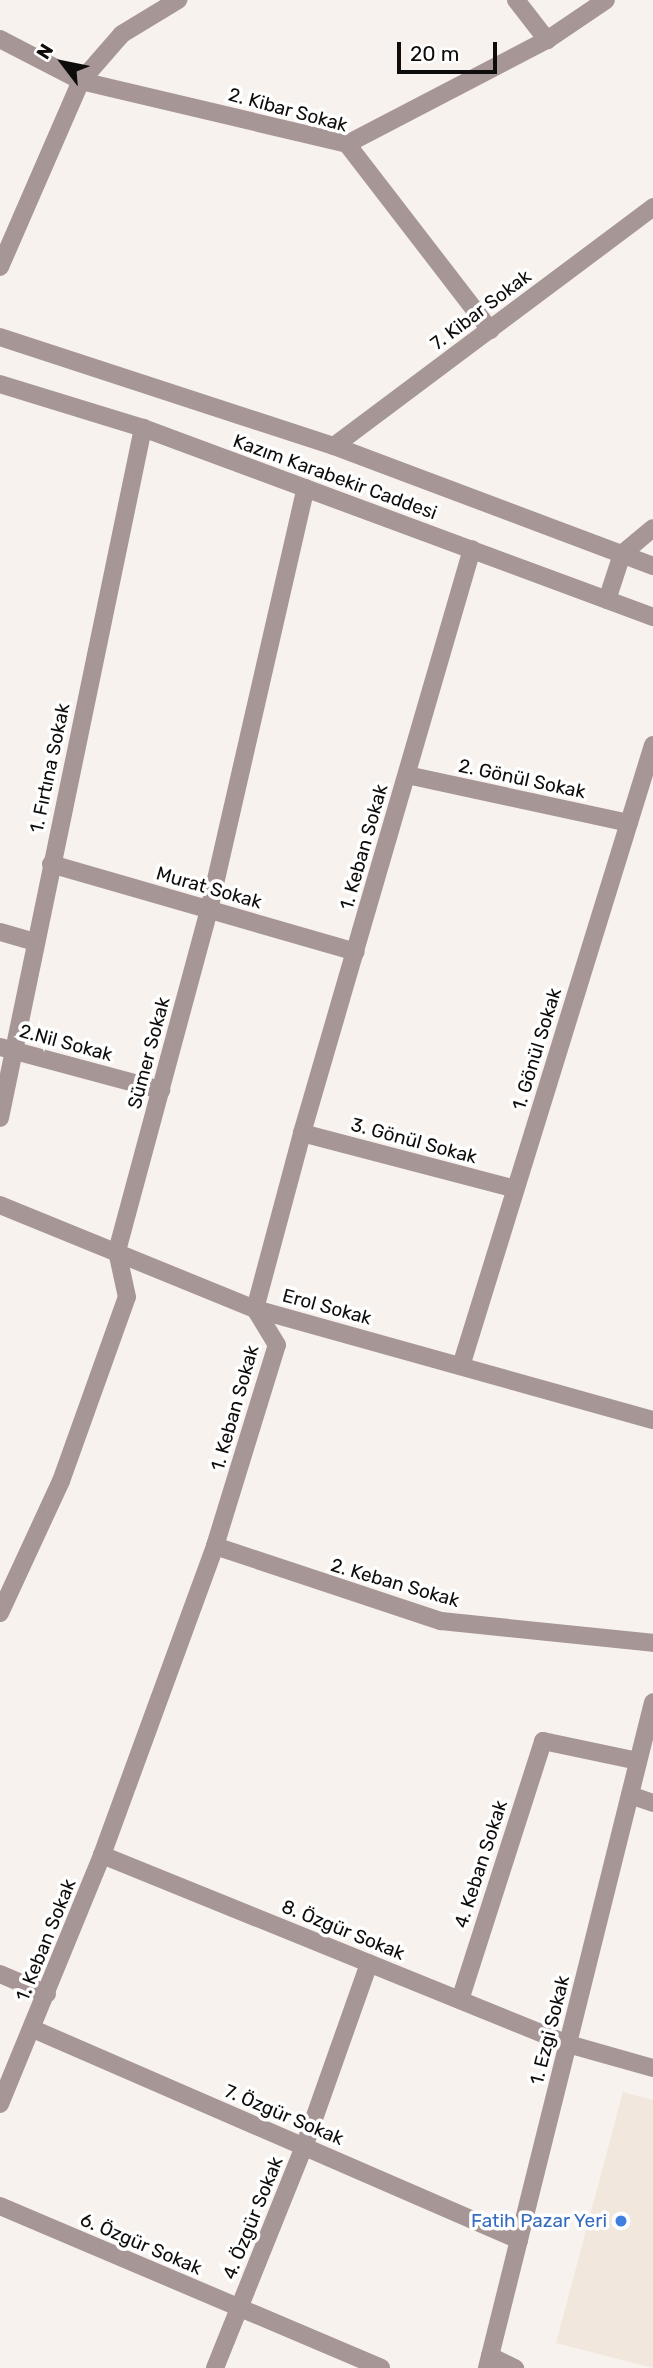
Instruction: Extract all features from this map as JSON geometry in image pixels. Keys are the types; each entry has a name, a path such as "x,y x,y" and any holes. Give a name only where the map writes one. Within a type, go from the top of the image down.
{"street":[{"path":"0,267 81,81 122,34 178,0"},
{"path":"516,0 547,40"},
{"path":"346,144 547,40 606,0"},
{"name":"2. Kibar Sokak","path":"0,39 81,81 346,144 490,330"},
{"name":"7. Kibar Sokak","path":"334,446 653,207"},
{"name":"Kazım Karabekir Caddesi","path":"0,337 334,446 653,566"},
{"name":"Kazım Karabekir Caddesi","path":"0,384 144,428 653,617"},
{"name":"1. Fırtına Sokak","path":"0,1118 8,1049 35,942 144,428"},
{"name":"Sümer Sokak","path":"0,1613 61,1481 127,1297 117,1251 209,910 306,488"},
{"path":"607,600 622,555 653,528"},
{"name":"1. Keban Sokak","path":"0,2104 33,2029 102,1854 215,1546 277,1345 256,1310 302,1133 472,550"},
{"name":"1. Gönül Sokak","path":"461,1366 653,745"},
{"name":"2. Gönül Sokak","path":"407,775 629,823"},
{"name":"Murat Sokak","path":"51,864 356,952"},
{"path":"0,932 35,942"},
{"name":"2.Nil Sokak","path":"8,1049 162,1090"},
{"name":"3. Gönül Sokak","path":"302,1133 515,1189"},
{"name":"Erol Sokak","path":"0,1205 256,1310 653,1420"},
{"name":"2. Keban Sokak","path":"215,1546 441,1622 653,1643"},
{"name":"1. Ezgi Sokak","path":"489,2362 653,1702"},
{"name":"4. Keban Sokak","path":"460,2000 543,1741 638,1761"},
{"path":"630,1795 653,1802"},
{"name":"8. Özgür Sokak","path":"102,1854 568,2044 653,2068"},
{"name":"4. Özgür Sokak","path":"215,2368 304,2147 369,1963"},
{"path":"0,1974 47,1994"},
{"name":"7. Özgür Sokak","path":"33,2029 519,2240"},
{"name":"6. Özgür Sokak","path":"0,2206 381,2368"},
{"path":"489,2362 515,2368"}],"shaded area":[{"name":"Fatih Pazar Yeri","path":"623,2092 653,2100 653,2368 556,2343"}],"place":[{"name":"Fatih Pazar Yeri","path":"621,2221"}]}
